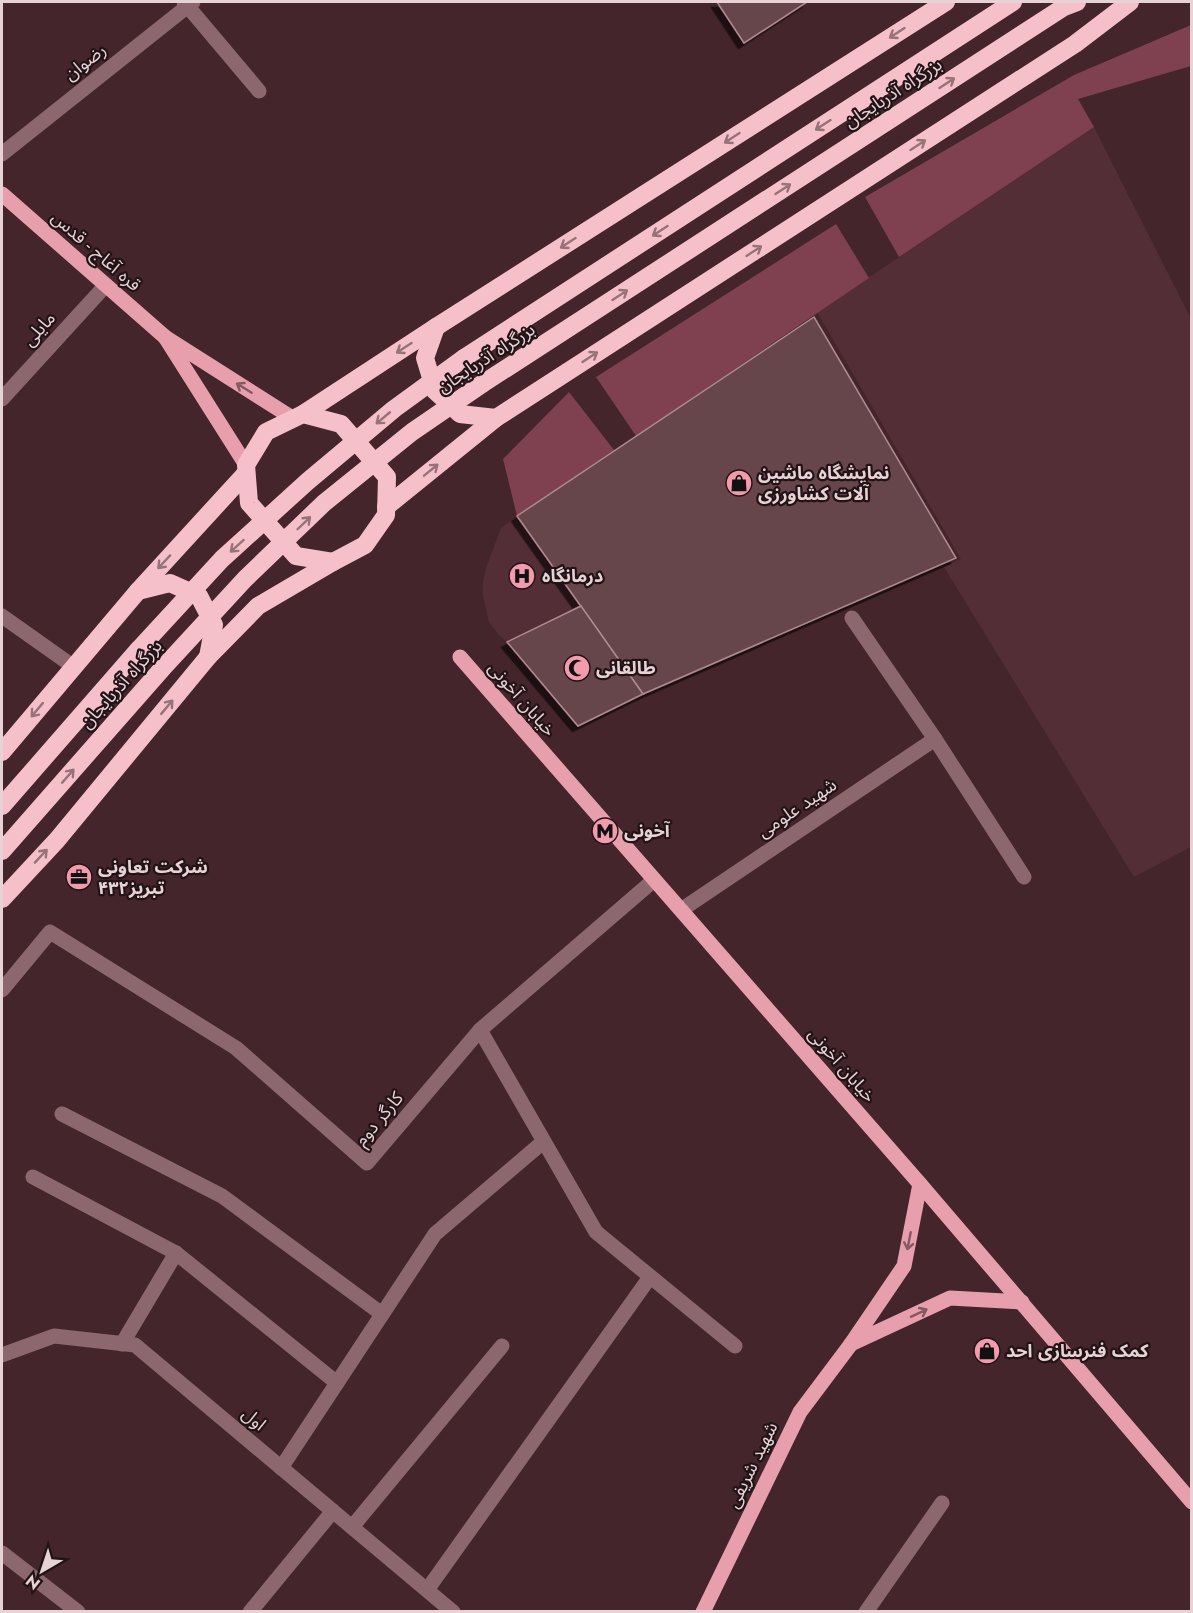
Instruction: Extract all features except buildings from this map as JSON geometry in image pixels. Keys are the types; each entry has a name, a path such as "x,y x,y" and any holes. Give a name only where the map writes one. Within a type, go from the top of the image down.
{"highway":[{"path":"2,752 138,591 246,469 266,432 298,417 946,2"},
{"name":"بزرگراه آذربایجان","path":"2,807 139,649 222,559 308,481 394,409 464,358 1013,2"},
{"name":"بزرگراه آذربایجان","path":"2,851 244,579 324,503 412,432 482,384 1064,7 1077,2"},
{"path":"386,507 496,418 1075,44 1130,2"},
{"path":"436,327 425,358 435,391 460,414 496,418"},
{"path":"2,899 57,840 208,657 258,606 365,545 386,515 387,477 341,424 298,417"},
{"path":"246,469 249,503 296,556 333,562"},
{"path":"138,591 170,583 199,596 214,625 208,657"}],"main road":[{"name":"قره آغاج - قدس","path":"2,194 165,337"},
{"path":"165,337 298,417"},
{"path":"165,337 246,469"},
{"name":"خیابان آخونی","path":"460,657 920,1184 1191,1502"},
{"name":"شهید شریفی","path":"703,1611 800,1412 851,1344 904,1266 920,1184"},
{"path":"851,1344 950,1298 1022,1302"}],"street":[{"path":"188,3 259,91"},
{"name":"رضوان","path":"2,154 188,3"},
{"name":"مایلی","path":"2,399 106,285"},
{"path":"2,616 74,667"},
{"path":"852,618 935,739 1024,877"},
{"name":"شهید علومی","path":"681,910 935,739"},
{"name":"کارگر دوم","path":"2,990 50,932 236,1048 367,1163 480,1030 654,880"},
{"path":"480,1030 596,1232 735,1346"},
{"path":"62,1114 222,1196 382,1314"},
{"path":"281,1468 435,1234 543,1142"},
{"path":"33,1177 176,1253 337,1383"},
{"path":"122,1344 176,1253"},
{"path":"428,1590 650,1277"},
{"name":"اول","path":"2,1356 54,1336 135,1345 453,1611"},
{"path":"352,1527 501,1346"},
{"path":"866,1611 942,1503"},
{"path":"249,1611 333,1511"},
{"path":"2,1553 78,1611"}],"shaded area":[{"path":"1191,25 1191,66 1078,99 1094,127 899,257 865,197 1074,75"},
{"path":"1094,127 1191,319 1191,847 1134,877 944,567 961,559 817,312"},
{"path":"836,224 869,278 636,436 596,377"},
{"path":"569,392 614,450 517,516 503,459"},
{"name":"درمانگاه","path":"517,516 581,606 507,642 489,622 483,596 483,583 486,568 501,528"}],"place":[{"name":"نمایشگاه ماشین آلات کشاورزی","path":"739,483"},
{"name":"درمانگاه","path":"522,576"},
{"name":"طالقانی","path":"577,668"},
{"name":"آخونی","path":"605,831"},
{"name":"شرکت تعاونی ۴۳۲تبریز","path":"79,877"},
{"name":"کمک فنرسازی احد","path":"987,1351"}]}
